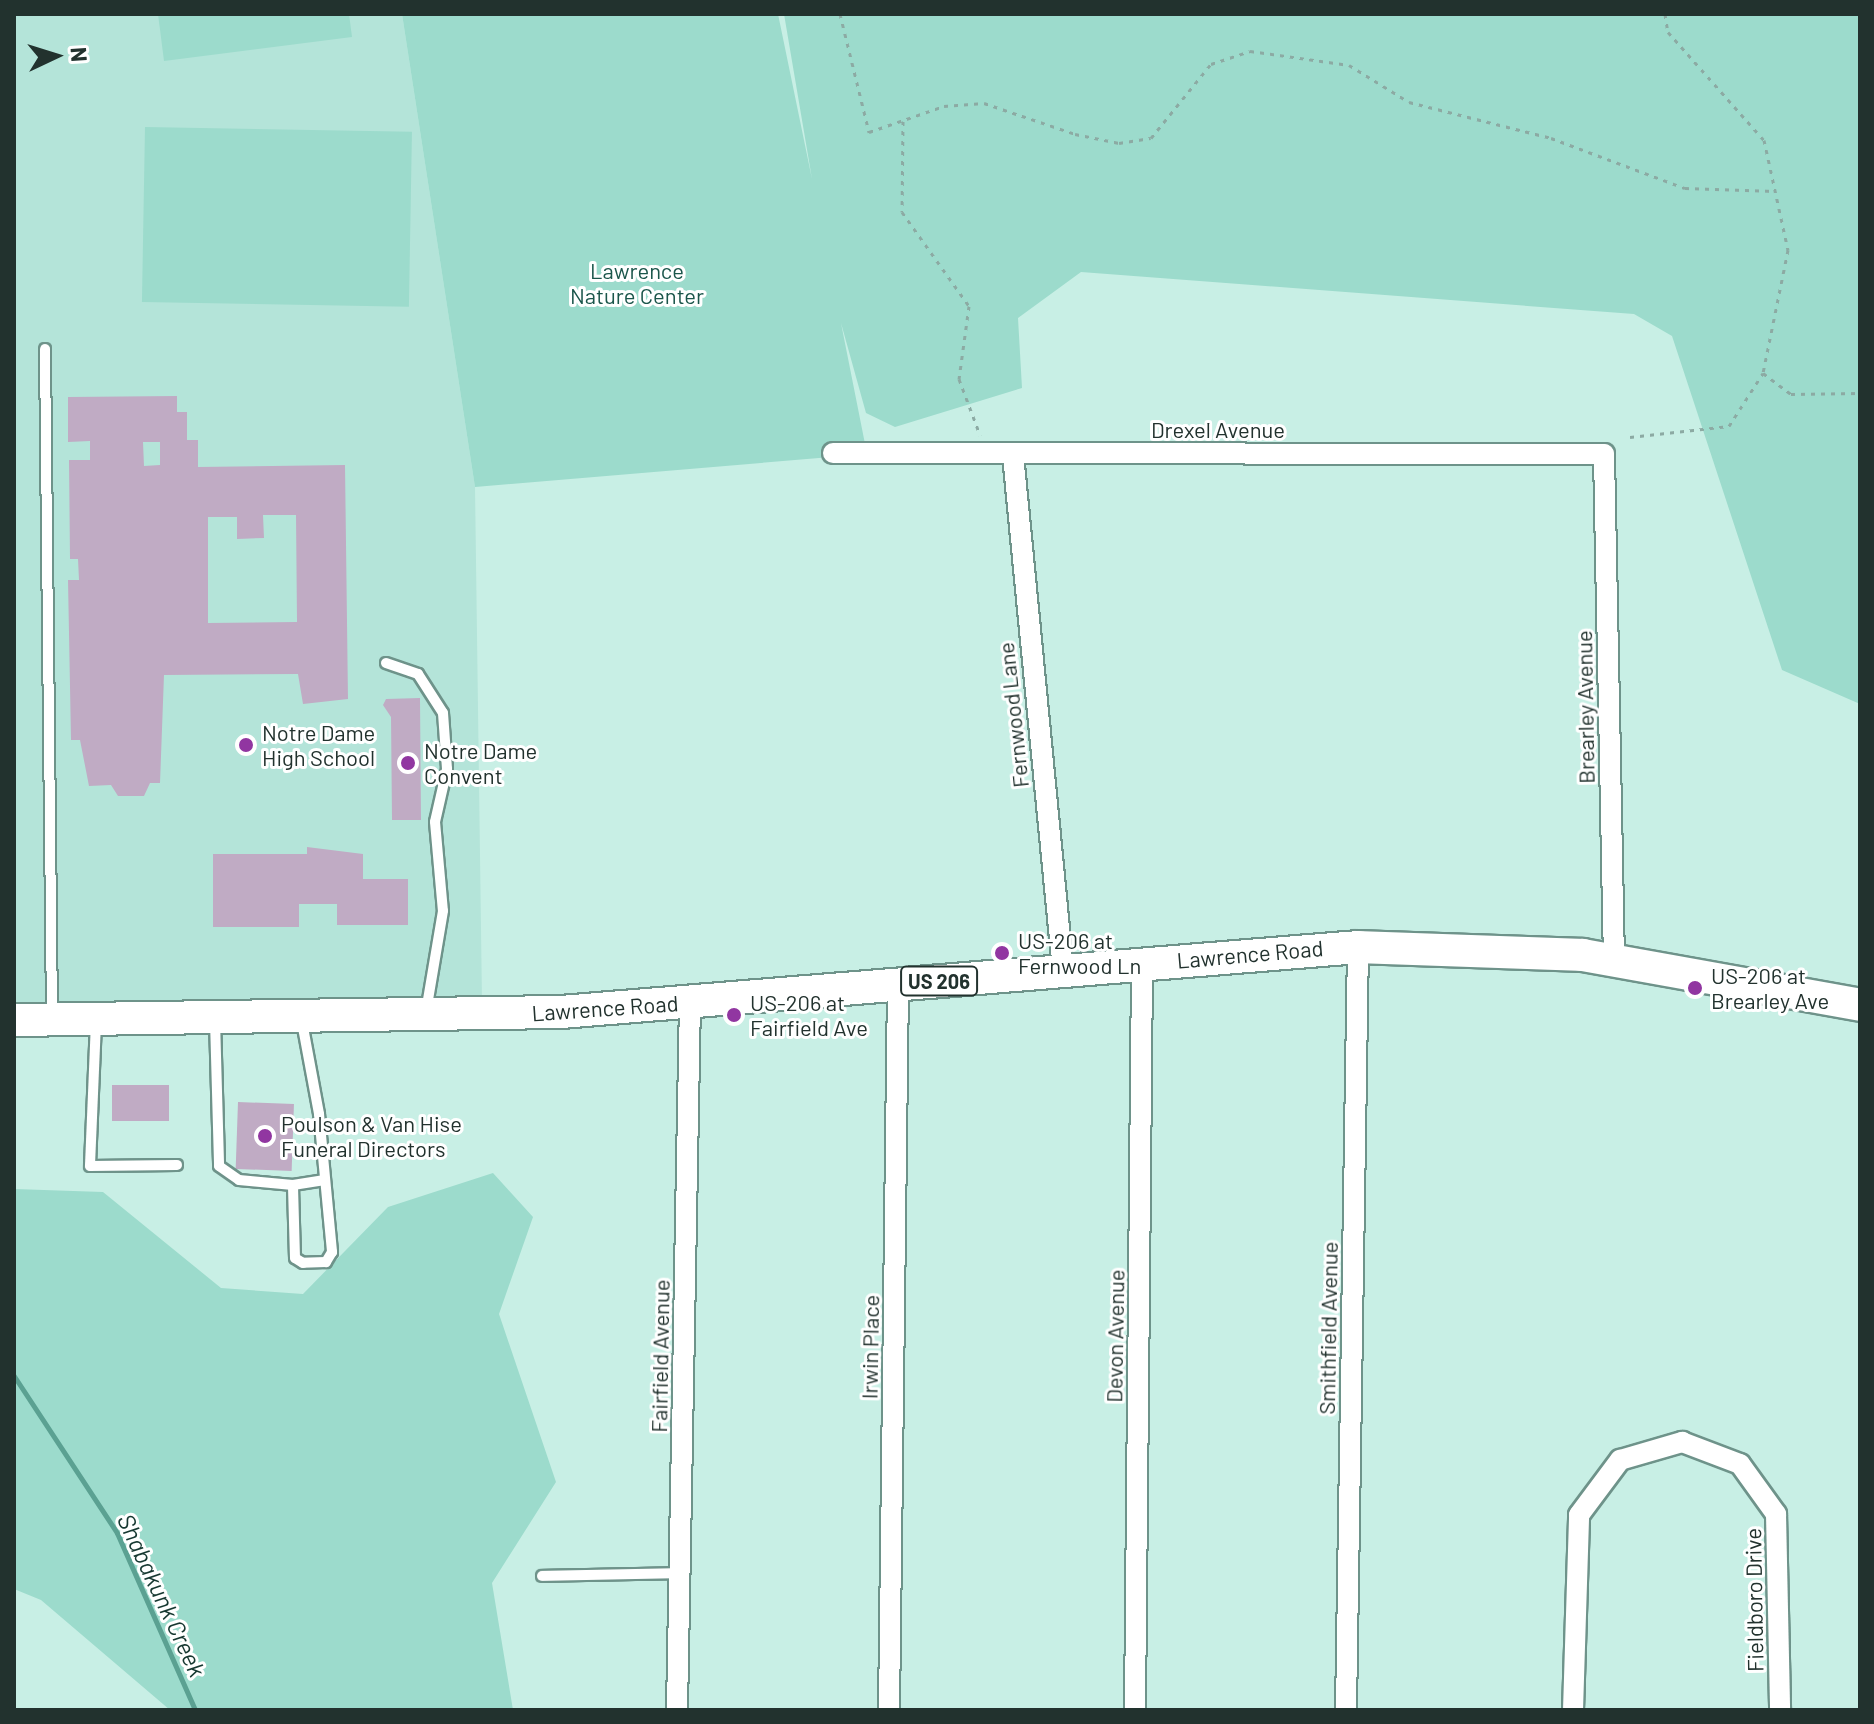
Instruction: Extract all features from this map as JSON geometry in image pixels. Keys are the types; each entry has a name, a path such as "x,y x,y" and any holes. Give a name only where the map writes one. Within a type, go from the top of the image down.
{"main road":[{"name":"Lawrence Road","path":"14,1020 425,1018 690,1002 1358,947 1614,959 1860,1005"}],"street":[{"name":"Drexel Avenue","path":"833,453 1604,454"},
{"name":"Brearley Avenue","path":"1604,454 1614,959"},
{"name":"Fernwood Lane","path":"1013,455 1063,970"},
{"name":"Smithfield Avenue","path":"1346,1710 1358,947"},
{"name":"Devon Avenue","path":"1135,1710 1142,963"},
{"name":"Irwin Place","path":"889,1710 898,984"},
{"name":"Fairfield Avenue","path":"677,1710 690,1002"},
{"name":"Fieldboro Drive","path":"1573,1710 1579,1515 1620,1460 1682,1442 1740,1464 1776,1514 1780,1710"}],"lane":[{"path":"45,349 52,1020"},
{"path":"386,663 418,674 443,713 447,769 435,822 443,911 425,1018"},
{"path":"96,1020 90,1166 177,1165"},
{"path":"215,1020 219,1166 239,1180 293,1185 325,1180"},
{"path":"293,1185 295,1258 326,1262 332,1252 325,1180 302,1020"},
{"path":"542,1576 680,1573"}],"path":[{"path":"840,14 869,132 903,120 984,103 1075,134 1119,143 1151,138 1211,64 1250,51 1349,65 1409,102 1551,138 1685,188 1775,191"},
{"path":"1630,437 1729,426 1763,373 1788,250 1764,140 1708,83 1668,32 1665,14"},
{"path":"903,120 902,212 969,306 959,379 987,454"},
{"path":"1763,373 1791,394 1860,393"}],"shaded area":[{"name":"Notre Dame High School","path":"14,14 402,14 475,487 482,1002 14,1006"}],"green space":[{"path":"158,14 349,14 352,37 164,61"},
{"name":"Lawrence Nature Center","path":"402,14 778,14 812,179 784,14 1860,14 1860,704 1782,670 1672,336 1634,314 1081,272 1018,318 1022,388 895,427 866,413 841,323 867,454 475,487"},
{"path":"145,127 412,132 409,307 142,302"},
{"path":"493,1173 533,1217 499,1314 556,1482 492,1583 513,1710 170,1710 41,1600 14,1589 14,1189 103,1192 221,1288 303,1294 388,1207"}],"building":[{"path":"177,396 177,412 187,412 187,440 198,440 198,467 345,465 348,699 303,704 298,674 164,675 160,783 150,783 144,796 118,796 111,785 89,786 80,740 71,740 68,580 79,580 78,559 70,559 69,460 90,460 90,441 68,442 68,397","holes":["143,442 160,442 160,465 144,466","263,515 296,515 297,622 208,623 208,517 237,517 237,539 264,538"]},
{"name":"Notre Dame Convent","path":"420,698 421,820 392,820 391,717 383,705 386,699"},
{"path":"307,847 363,854 363,879 408,879 408,925 337,925 337,904 299,904 299,927 213,927 213,854 307,854"},
{"path":"112,1085 169,1085 169,1121 112,1121"},
{"name":"Poulson & Van Hise Funeral Directors","path":"238,1102 294,1104 292,1171 236,1169"}],"waterway":[{"name":"Shabakunk Creek","path":"14,1376 117,1533 195,1710"}],"place":[{"name":"Notre Dame High School","path":"246,745"},
{"name":"Notre Dame Convent","path":"408,763"},
{"name":"US-206 at Fernwood Ln","path":"1002,953"},
{"name":"US-206 at Brearley Ave","path":"1695,988"},
{"name":"US-206 at Fairfield Ave","path":"734,1015"},
{"name":"Poulson & Van Hise Funeral Directors","path":"265,1136"}]}
